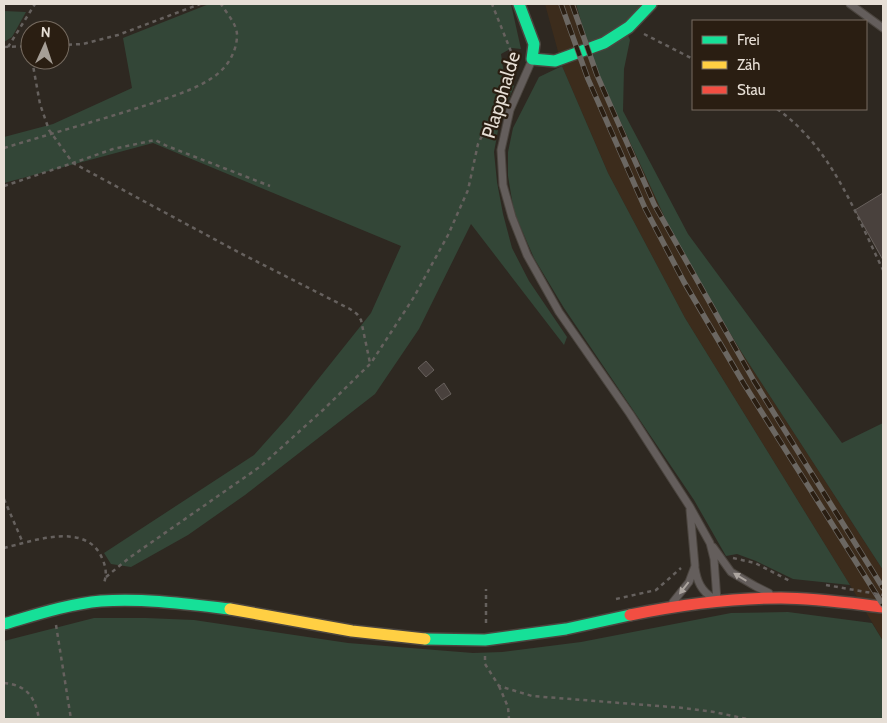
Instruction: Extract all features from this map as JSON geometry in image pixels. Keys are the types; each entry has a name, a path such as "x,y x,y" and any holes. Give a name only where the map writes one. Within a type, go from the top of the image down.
{"street":[{"name":"Plapphalde","path":"520,4 534,44 532,59"},
{"path":"532,59 555,61 604,42 629,27 651,4"},
{"path":"4,624 56,609 100,601 166,601 244,611 352,631 415,639 485,640 566,628 669,607 717,601 781,598 825,600 883,607"}],"lane":[{"path":"850,4 883,28"},
{"name":"Plapphalde","path":"532,59 510,110 501,150 503,185 512,217 526,255 559,312 630,414 690,507 710,543"},
{"path":"690,507 697,581 705,594 717,601"},
{"path":"710,543 731,572 781,598"},
{"path":"710,543 714,559 717,601"},
{"path":"669,607 689,582 694,564"}],"path":[{"path":"8,47 35,4"},
{"path":"70,45 83,44 118,35 200,4"},
{"path":"4,148 132,110 190,90 213,78 226,66 234,52 237,40 234,24 221,4"},
{"path":"4,548 49,538 74,536 85,539 92,543 99,552 106,567 106,577 129,558 261,466 370,363 414,297 448,235 468,190 478,144 498,104 514,59 492,4"},
{"path":"629,27 692,58"},
{"path":"4,47 20,47"},
{"path":"34,70 40,104 51,133 73,163 240,253 350,309 361,320 370,363"},
{"path":"778,110 804,131 831,165 883,270"},
{"path":"4,186 113,149 155,140 270,186"},
{"path":"4,499 23,543"},
{"path":"721,559 737,558 754,563 791,581"},
{"path":"615,599 656,590 676,574 686,562 694,564"},
{"path":"820,585 883,595"},
{"path":"486,589 484,664 498,686 508,707 509,719"},
{"path":"56,609 56,630 71,719"},
{"path":"4,683 14,684 27,691 36,704 39,719"},
{"path":"498,686 532,696 684,708 747,719"}],"shaded area":[{"path":"545,4 576,4 593,62 677,244 742,353 883,570 883,641 685,318 608,173 562,66"}],"green space":[{"path":"209,4 511,4 521,49 512,48 501,54 504,75 514,86 499,125 494,152 497,182 512,248 529,281 567,337 564,345 471,224 419,329 375,394 245,495 188,535 131,567 111,564 104,553 254,455 288,417 371,313 401,246 153,143 4,183 4,137 53,124 132,88 123,38"},
{"path":"576,4 642,4 623,24 630,40 624,69 623,111 688,234 842,443 883,423 883,570 742,353 677,244 593,62"},
{"path":"4,11 26,12 12,37 4,42"},
{"path":"562,66 608,173 685,318 850,585 793,579 737,554 726,556 694,500 564,308 534,258 514,212 508,176 508,152 513,128 539,77"},
{"path":"788,612 872,623 883,641 883,719 4,719 4,641 94,618 194,620 348,643 473,653 502,652 581,642 731,613"}],"building":[{"path":"883,193 883,260 855,210"},
{"path":"426,361 434,370 426,377 418,368"},
{"path":"444,383 451,394 442,400 435,390"}],"railway":[{"path":"561,4 588,79 645,208 684,282 744,384 883,605"},
{"path":"572,4 597,75 654,204 754,381 883,588"}],"traffic: fast":[{"path":"519,4 534,44 532,59 555,61 604,43 629,27 651,4"},
{"path":"4,624 64,607 101,601 182,603 230,609"},
{"path":"425,639 485,640 566,629 630,615"}],"traffic: slow":[{"path":"230,609 352,631 425,639"}],"traffic: jam":[{"path":"630,615 705,603 762,598 806,599 883,607"}]}
